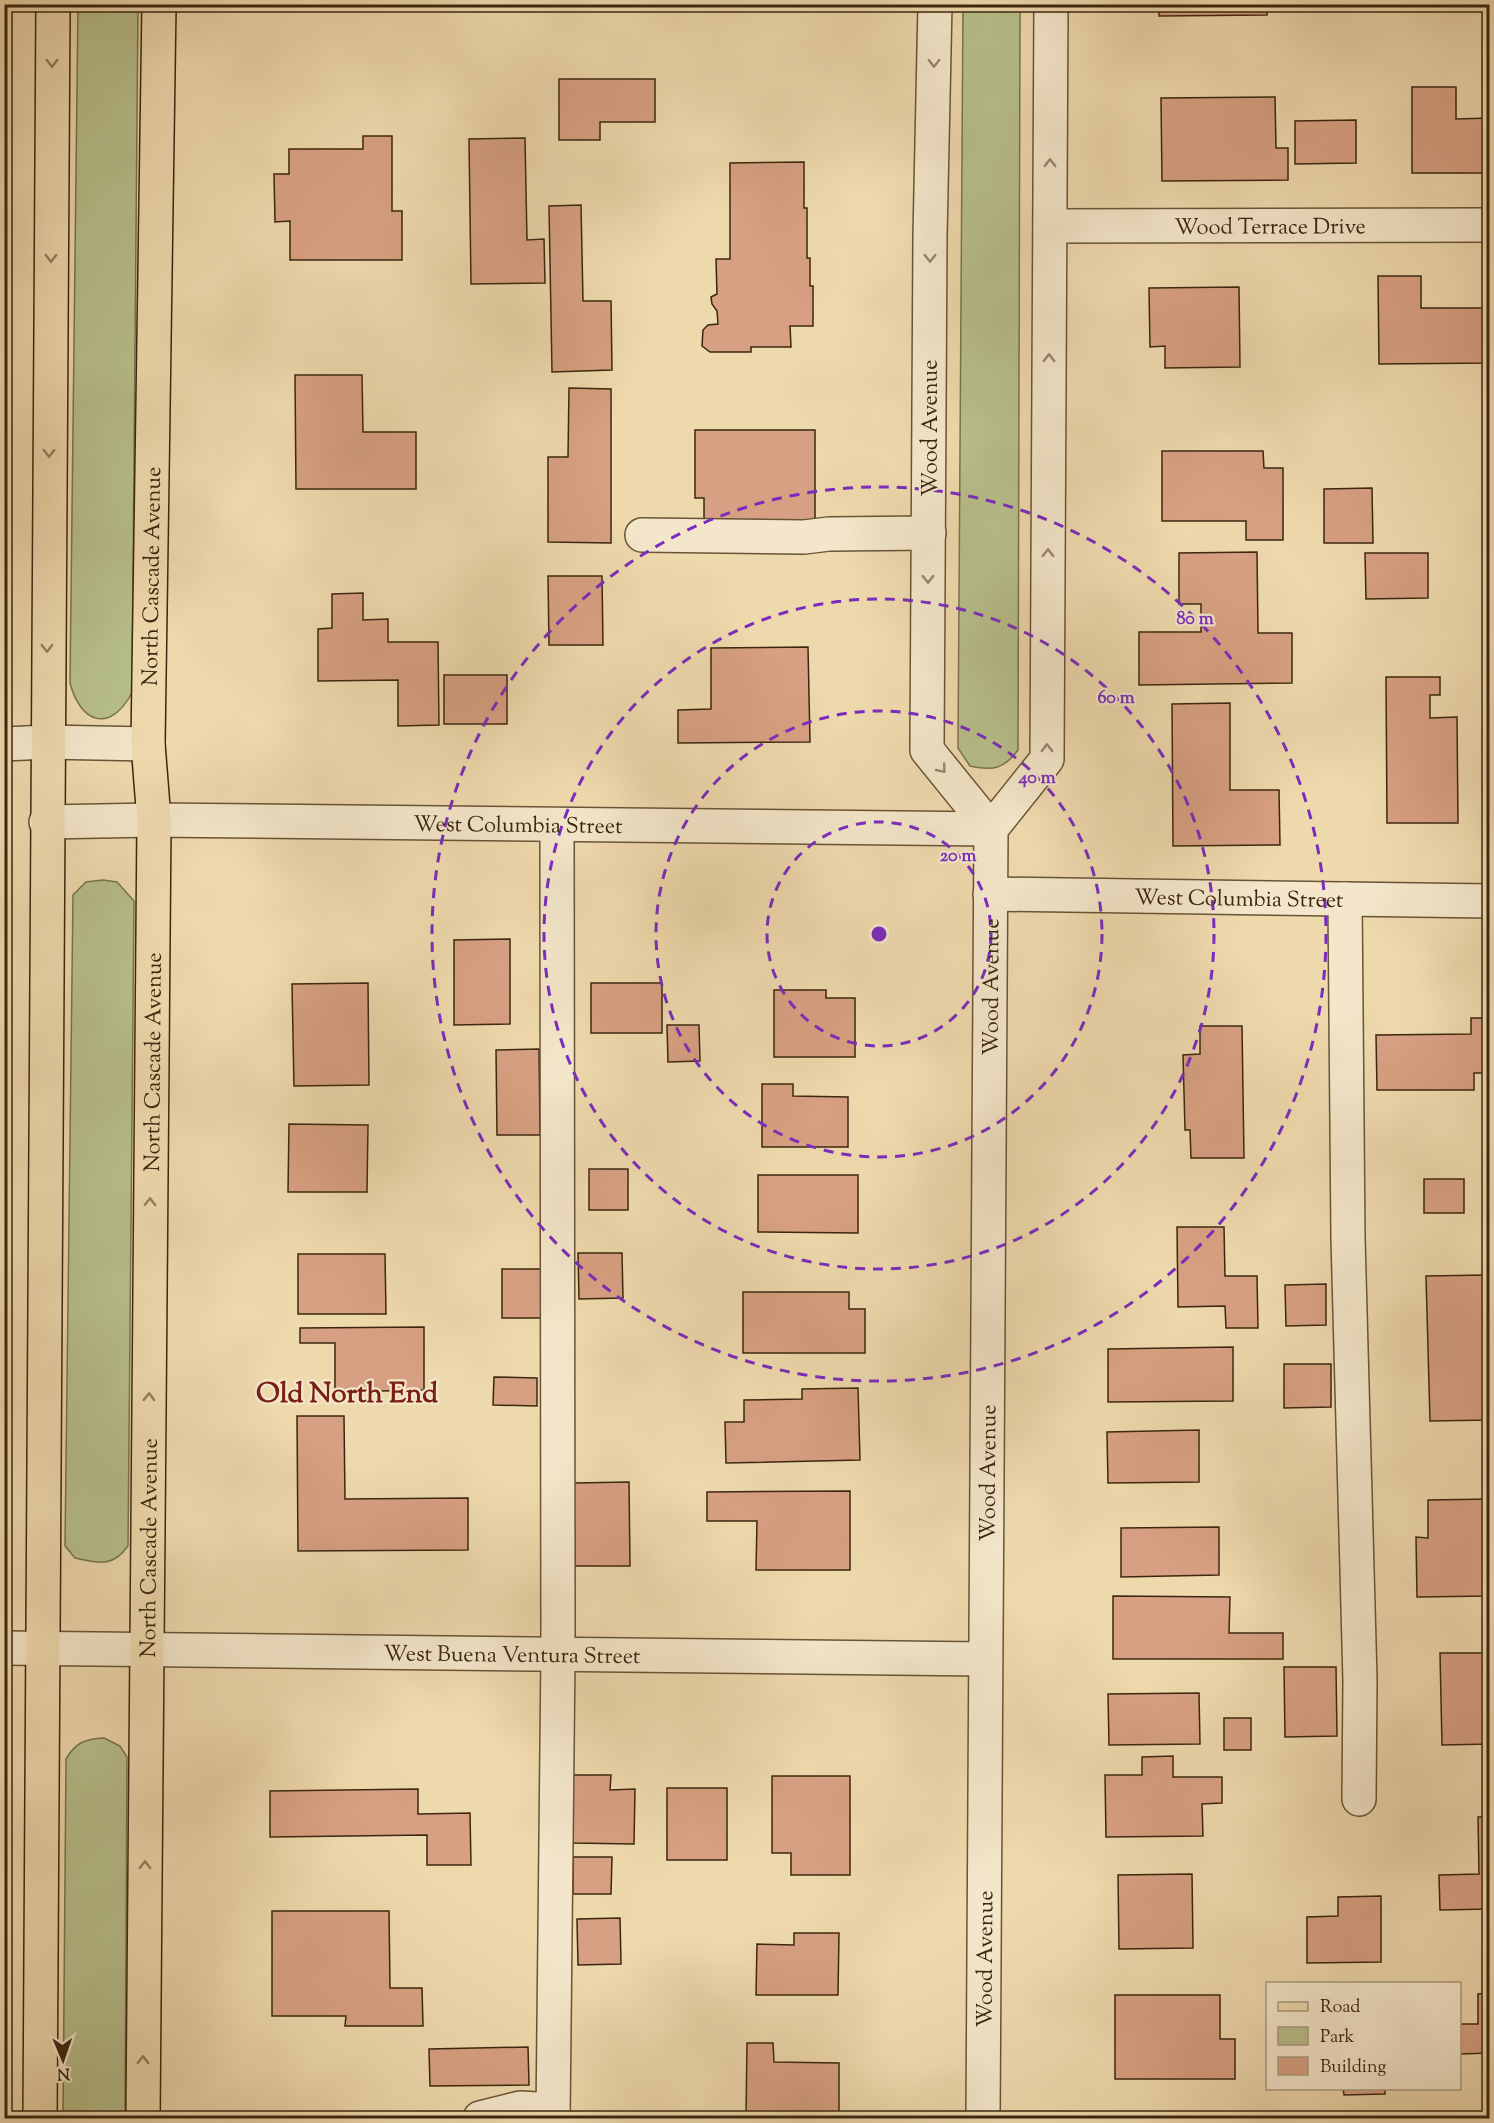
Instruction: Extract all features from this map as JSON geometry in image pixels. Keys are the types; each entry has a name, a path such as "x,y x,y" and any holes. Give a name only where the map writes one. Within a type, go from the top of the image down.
{"main road":[{"path":"40,2118 46,822 53,4"},
{"name":"North Cascade Avenue","path":"143,2118 154,820 148,744 159,4"}],"street":[{"name":"Wood Avenue","path":"935,4 927,750 991,829 984,1659 983,2118"},
{"path":"991,829 1047,759 1051,4"},
{"name":"Wood Terrace Drive","path":"1050,226 1490,225"},
{"path":"642,535 804,537 829,534 929,533"},
{"path":"4,744 47,742 148,744"},
{"name":"West Columbia Street","path":"46,822 154,820 991,829"},
{"path":"480,2118 520,2109 553,2114 558,1655 557,825"},
{"name":"West Columbia Street","path":"990,894 1490,901"},
{"path":"1345,899 1348,1238 1360,1680 1359,1799"},
{"name":"West Buena Ventura Street","path":"4,1648 984,1659"}],"green space":[{"path":"78,5 138,5 132,693 115,714 106,718 89,715 75,697 70,683"},
{"path":"963,5 1018,5 1020,12 1018,750 1003,765 992,768 970,766 958,748"},
{"path":"103,880 117,882 134,901 128,1546 111,1561 98,1562 75,1558 65,1546 73,895 86,882"},
{"path":"104,1738 120,1746 127,1757 125,2118 63,2118 66,1759 82,1742"}],"building":[{"path":"1159,4 1267,4 1267,15 1159,16"},
{"path":"559,79 655,79 655,122 600,122 600,140 559,140"},
{"path":"1412,87 1456,87 1456,119 1490,118 1490,173 1412,173"},
{"path":"1275,97 1276,148 1288,148 1288,180 1162,181 1161,98"},
{"path":"1356,120 1356,163 1295,164 1295,121"},
{"path":"363,136 392,136 392,211 402,211 402,260 290,260 290,221 275,222 274,174 289,174 289,149 363,149"},
{"path":"525,138 527,240 544,239 545,283 471,284 469,139"},
{"path":"804,162 804,208 807,208 807,258 810,258 810,286 813,286 813,326 790,326 791,347 751,347 751,352 710,352 702,346 703,330 708,325 718,324 717,311 712,304 711,297 717,294 716,259 730,259 730,163"},
{"path":"581,205 583,301 611,301 612,370 552,372 549,206"},
{"path":"1378,276 1421,276 1421,308 1490,308 1490,363 1379,364"},
{"path":"1239,287 1240,367 1165,368 1165,346 1150,347 1149,288"},
{"path":"295,375 362,375 363,432 416,432 416,489 296,489"},
{"path":"569,388 611,389 611,543 548,542 548,457 568,457"},
{"path":"695,430 815,430 815,524 704,525 704,498 695,498"},
{"path":"1162,451 1263,451 1264,468 1283,468 1283,540 1246,540 1246,521 1162,521"},
{"path":"1372,488 1373,543 1324,543 1324,489"},
{"path":"1257,552 1258,633 1292,633 1292,683 1139,685 1139,632 1201,632 1201,604 1179,604 1179,553"},
{"path":"1365,553 1428,553 1428,598 1366,599"},
{"path":"548,576 602,576 603,645 549,645"},
{"path":"363,593 363,620 388,619 388,642 438,642 439,725 398,726 398,680 318,681 318,629 332,628 332,594"},
{"path":"808,647 810,742 678,743 678,710 711,709 711,648"},
{"path":"444,675 507,675 507,724 444,724"},
{"path":"1386,677 1440,677 1440,695 1430,695 1430,718 1457,717 1458,823 1387,823"},
{"path":"1230,703 1230,790 1279,790 1280,845 1173,846 1172,704"},
{"path":"1486,725 1490,725 1490,806 1488,806"},
{"path":"510,939 510,1024 454,1025 454,940"},
{"path":"368,983 369,1085 294,1086 292,984"},
{"path":"591,983 662,983 662,1033 591,1033"},
{"path":"774,990 826,990 826,998 855,998 855,1057 774,1057"},
{"path":"1471,1018 1490,1018 1490,1073 1474,1073 1474,1090 1377,1090 1376,1035 1471,1034"},
{"path":"667,1025 699,1025 700,1061 668,1062"},
{"path":"1200,1026 1242,1026 1244,1158 1191,1158 1190,1130 1185,1130 1183,1055 1200,1054"},
{"path":"539,1049 540,1135 497,1135 496,1050"},
{"path":"762,1084 793,1084 793,1096 848,1097 848,1147 762,1147"},
{"path":"289,1124 368,1125 367,1192 288,1192"},
{"path":"589,1169 628,1169 628,1210 589,1210"},
{"path":"758,1175 858,1175 858,1233 758,1232"},
{"path":"1424,1179 1464,1179 1464,1213 1424,1213"},
{"path":"1177,1227 1224,1227 1225,1276 1257,1276 1258,1328 1226,1328 1225,1306 1178,1307"},
{"path":"578,1253 622,1253 623,1298 579,1299"},
{"path":"298,1254 385,1254 386,1314 298,1314"},
{"path":"502,1269 541,1269 541,1318 502,1318"},
{"path":"1486,1275 1490,1331 1490,1420 1430,1421 1426,1276"},
{"path":"1326,1284 1326,1325 1286,1326 1285,1285"},
{"path":"743,1292 849,1292 849,1309 865,1309 865,1353 743,1353"},
{"path":"424,1327 424,1390 335,1392 335,1343 300,1343 300,1328"},
{"path":"1233,1347 1233,1401 1108,1402 1108,1349"},
{"path":"1284,1364 1331,1364 1331,1407 1284,1408"},
{"path":"494,1377 537,1378 537,1406 493,1405"},
{"path":"858,1388 860,1460 726,1463 725,1422 744,1422 744,1400 802,1399 802,1389"},
{"path":"297,1416 344,1416 345,1499 468,1498 468,1550 298,1551"},
{"path":"1199,1430 1199,1482 1108,1483 1107,1432"},
{"path":"629,1482 630,1566 575,1566 574,1483"},
{"path":"850,1491 850,1570 756,1570 757,1521 707,1521 707,1492"},
{"path":"1490,1499 1490,1596 1417,1597 1416,1537 1428,1538 1428,1500"},
{"path":"1219,1527 1219,1575 1121,1577 1121,1528"},
{"path":"1113,1596 1230,1597 1229,1633 1283,1633 1283,1659 1113,1659"},
{"path":"1440,1653 1490,1653 1490,1744 1442,1745"},
{"path":"1284,1667 1336,1667 1337,1736 1285,1737"},
{"path":"1199,1693 1200,1744 1109,1745 1108,1694"},
{"path":"1224,1718 1251,1718 1251,1750 1224,1750"},
{"path":"1173,1756 1173,1777 1222,1777 1222,1803 1202,1804 1203,1836 1106,1837 1105,1775 1142,1775 1142,1757"},
{"path":"573,1775 611,1775 610,1790 635,1789 634,1844 572,1843"},
{"path":"772,1776 850,1776 850,1875 791,1875 791,1853 772,1853"},
{"path":"667,1788 727,1788 727,1860 667,1860"},
{"path":"418,1789 418,1814 470,1813 471,1865 427,1865 427,1835 270,1837 270,1791"},
{"path":"1478,1817 1490,1817 1490,1909 1440,1910 1439,1875 1479,1874"},
{"path":"573,1857 612,1857 611,1894 573,1894"},
{"path":"1192,1874 1193,1948 1119,1949 1118,1875"},
{"path":"1381,1896 1381,1962 1307,1963 1307,1917 1338,1916 1338,1897"},
{"path":"272,1911 389,1911 390,1988 422,1988 423,2026 345,2026 346,2016 272,2016"},
{"path":"620,1918 621,1964 578,1965 577,1919"},
{"path":"794,1933 839,1933 838,1995 756,1995 757,1944 794,1945"},
{"path":"1490,1993 1490,2053 1461,2054 1461,2024 1478,2024 1478,1994"},
{"path":"1115,1995 1220,1995 1220,2039 1235,2039 1235,2079 1115,2079"},
{"path":"747,2043 773,2043 774,2062 839,2063 839,2118 746,2118"},
{"path":"528,2047 529,2085 430,2086 429,2049"},
{"path":"1343,2090 1385,2090 1385,2094 1344,2095"}],"district":[{"name":"Old North End","path":"347,1392"}]}
